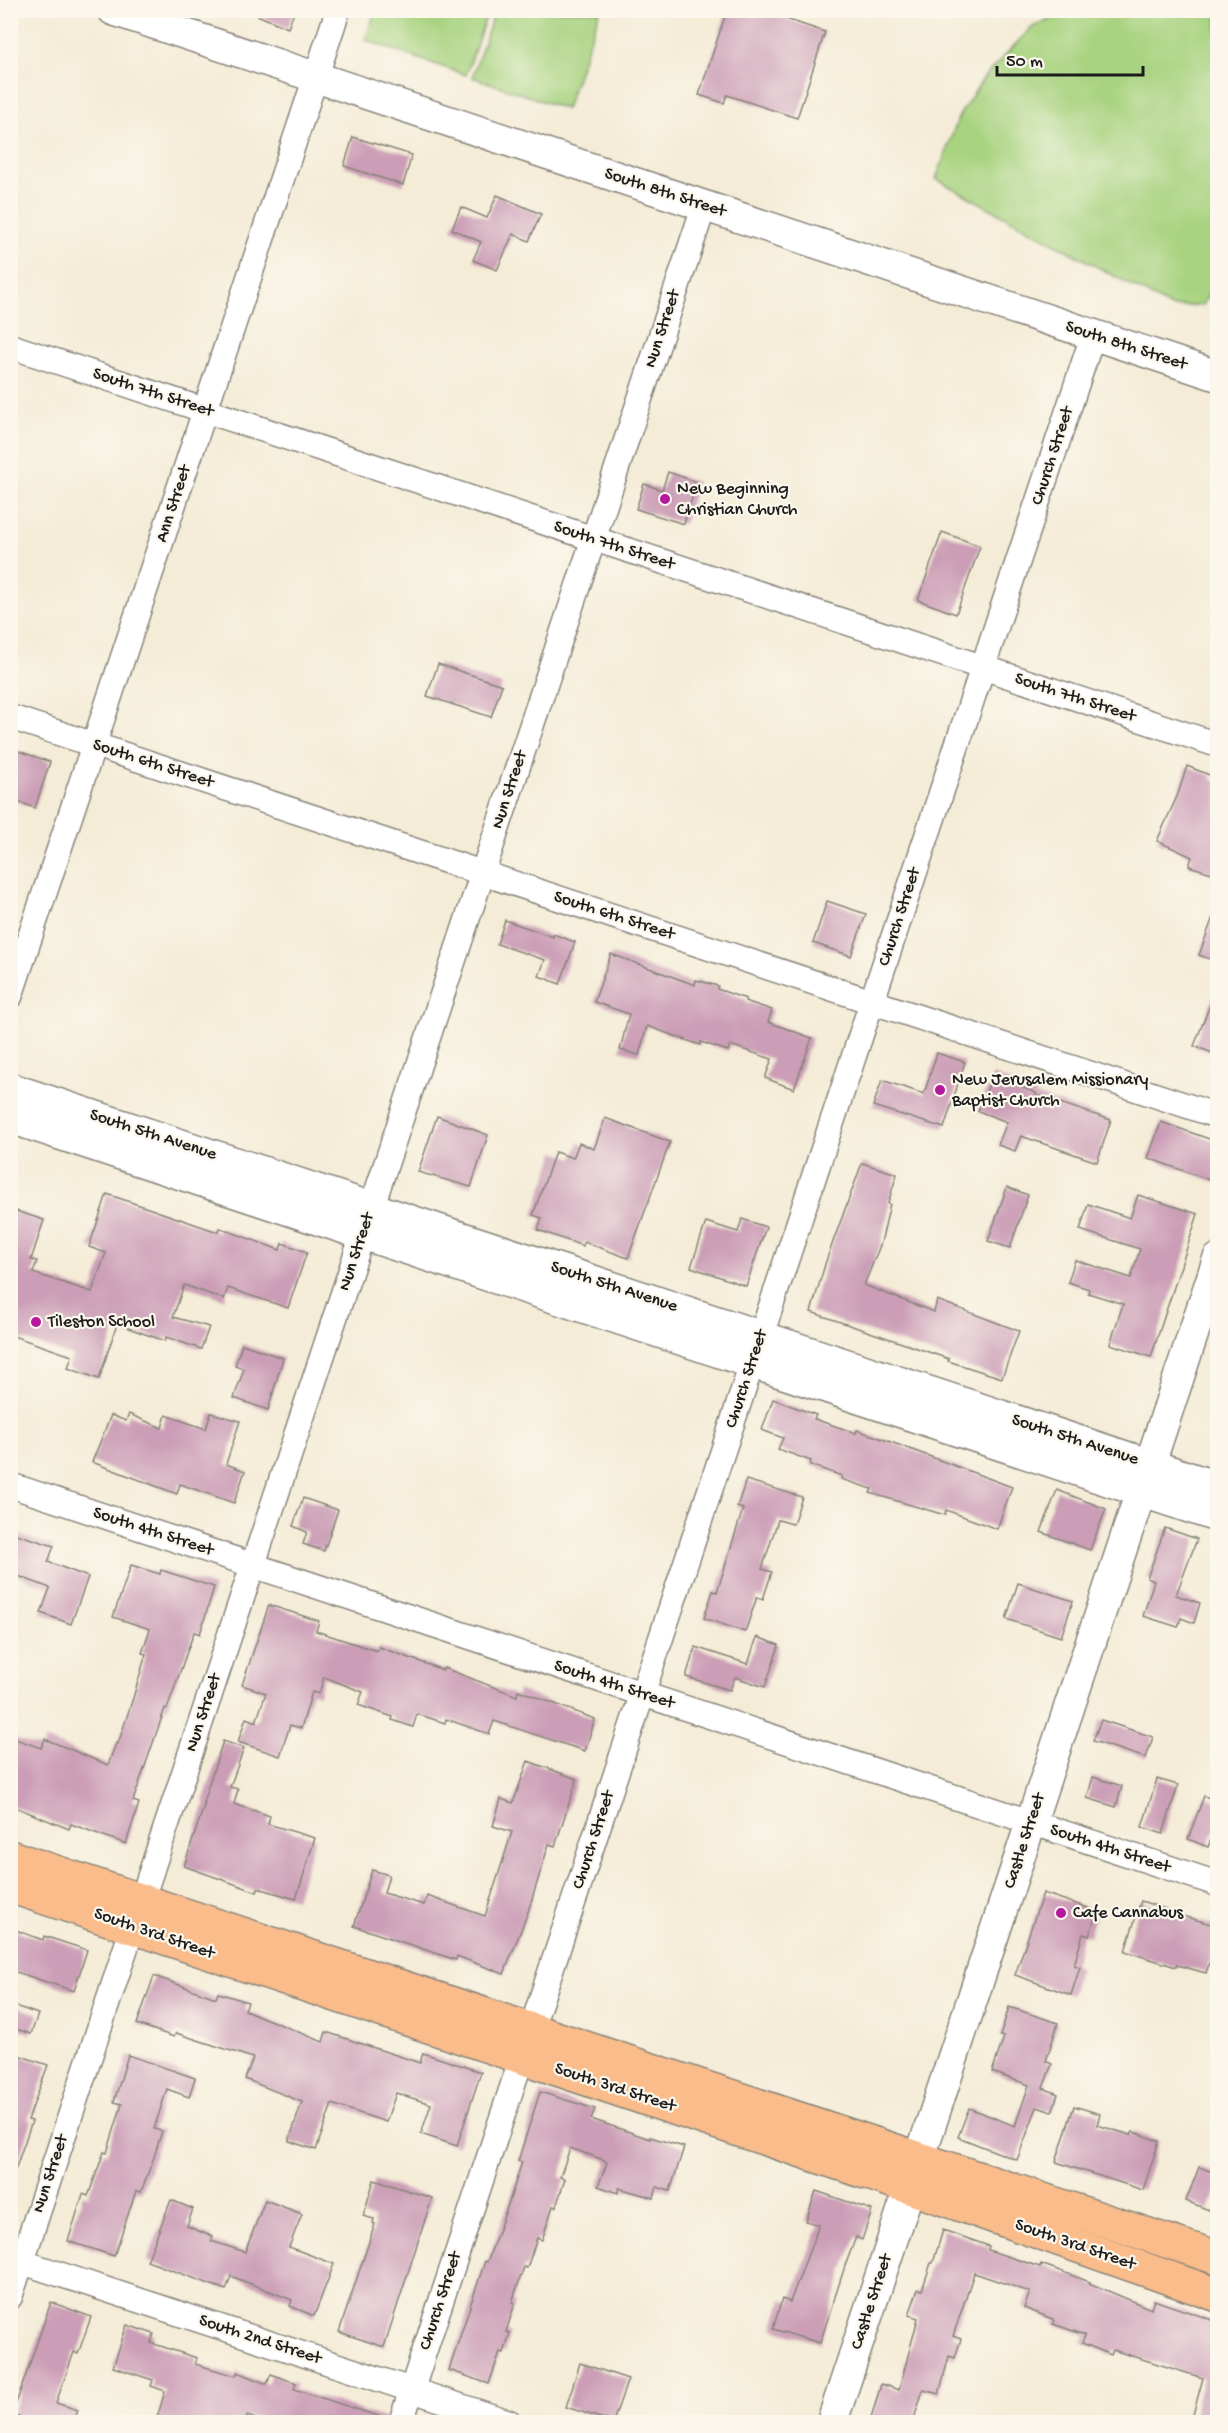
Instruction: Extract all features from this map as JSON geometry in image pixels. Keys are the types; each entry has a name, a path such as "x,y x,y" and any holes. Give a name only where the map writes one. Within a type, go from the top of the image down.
{"main road":[{"name":"South 3rd Street","path":"10,1857 138,1914 526,2044 915,2173 1218,2258"},
{"name":"South 3rd Street","path":"10,1886 138,1914"},
{"name":"South 3rd Street","path":"915,2173 1218,2295"}],"street":[{"name":"South 8th Street","path":"113,10 1218,376"},
{"name":"Ann Street","path":"10,997 338,10"},
{"name":"Nun Street","path":"10,2297 16,2260 138,1914 704,206"},
{"name":"Church Street","path":"401,2422 1093,335"},
{"name":"South 7th Street","path":"10,346 1218,745"},
{"name":"South 6th Street","path":"10,717 1218,1116"},
{"name":"South 5th Avenue","path":"10,1088 367,1221"},
{"name":"South 5th Avenue","path":"10,1118 367,1221 757,1349 1145,1478 1218,1517"},
{"name":"Castle Street","path":"832,2422 1218,1259"},
{"name":"South 5th Avenue","path":"1145,1478 1218,1487"},
{"name":"South 4th Street","path":"10,1485 1218,1884"},
{"name":"South 2nd Street","path":"16,2260 508,2422"}],"green space":[{"path":"376,10 488,11 466,75 365,40"},
{"path":"495,11 600,11 566,109 472,77"},
{"path":"1064,11 1217,11 1217,277 1203,305 1171,307 936,179 959,116 985,76 1031,28"}],"building":[{"path":"245,10 295,10 288,28"},
{"path":"727,10 779,10 777,16 825,32 797,118 727,95 724,103 699,95"},
{"path":"353,137 412,155 403,185 344,166"},
{"path":"497,195 541,214 529,241 513,234 497,270 473,260 481,242 452,229 461,207 487,218"},
{"name":"New Beginning Christian Church","path":"668,472 697,482 684,524 636,509 644,484 662,490"},
{"path":"942,532 980,546 956,614 918,600"},
{"path":"438,664 502,685 491,717 427,696"},
{"path":"10,748 50,762 35,808 10,799"},
{"path":"1187,766 1212,776 1211,779 1218,781 1218,875 1189,866 1192,857 1157,841 1178,794"},
{"path":"827,901 866,914 851,956 813,943"},
{"path":"1216,909 1218,909 1218,962 1199,955"},
{"path":"505,920 553,937 553,934 575,942 560,984 539,976 545,960 497,944"},
{"path":"611,954 695,985 696,980 718,986 717,989 772,1010 768,1022 812,1038 794,1089 765,1078 772,1059 730,1045 728,1051 701,1042 700,1045 647,1026 639,1055 620,1050 629,1014 594,1002"},
{"path":"1216,989 1218,989 1218,1055 1194,1046"},
{"name":"New Jerusalem Missionary Baptist Church","path":"937,1053 965,1062 944,1128 873,1106 882,1080 924,1094"},
{"path":"993,1075 1036,1093 1036,1095 1111,1120 1097,1162 1021,1136 1015,1151 998,1145 1007,1122 978,1111"},
{"path":"437,1116 488,1135 471,1187 418,1172"},
{"path":"605,1118 670,1142 628,1258 584,1242 583,1246 538,1230 542,1218 533,1215 555,1152 573,1158 579,1143 594,1149"},
{"path":"1161,1122 1218,1142 1218,1174 1215,1182 1148,1158"},
{"path":"862,1163 897,1174 888,1203 890,1204 881,1243 864,1285 934,1312 937,1300 1019,1331 1002,1378 811,1312 826,1261"},
{"path":"1007,1187 1028,1195 1010,1248 988,1241"},
{"path":"107,1194 218,1232 220,1228 280,1250 282,1243 307,1252 288,1308 228,1288 224,1299 184,1285 173,1317 209,1327 201,1349 166,1337 165,1341 117,1324 99,1379 68,1368 72,1356 10,1335 10,1209 44,1220 31,1260 37,1261 33,1273 92,1292 106,1253 89,1247"},
{"path":"1138,1195 1198,1214 1151,1357 1110,1344 1123,1304 1088,1293 1089,1289 1068,1282 1075,1260 1131,1278 1140,1249 1080,1230 1088,1204 1130,1218"},
{"path":"742,1219 766,1227 746,1286 691,1267 706,1222 738,1232"},
{"path":"242,1344 283,1358 268,1410 234,1398 244,1369 235,1366"},
{"path":"773,1399 816,1415 814,1419 856,1433 857,1430 1012,1487 997,1529 946,1510 945,1515 870,1493 872,1489 841,1479 842,1476 810,1465 811,1461 778,1449 783,1438 762,1430"},
{"path":"211,1413 240,1421 226,1464 245,1471 234,1503 180,1484 177,1494 92,1462 111,1415 126,1421 129,1414 162,1428 166,1415 206,1429"},
{"path":"746,1480 802,1497 793,1524 778,1520 762,1569 772,1572 763,1599 757,1597 745,1632 704,1618 713,1591 717,1592 743,1509 737,1507"},
{"path":"1057,1490 1106,1509 1090,1550 1041,1532"},
{"path":"303,1498 338,1510 324,1551 303,1544 307,1532 293,1526"},
{"path":"1165,1528 1197,1539 1176,1595 1200,1603 1194,1623 1181,1618 1178,1627 1143,1616 1154,1581 1147,1578"},
{"path":"10,1532 54,1546 48,1562 88,1577 71,1624 41,1613 50,1588 10,1573"},
{"path":"131,1565 160,1574 161,1570 214,1587 200,1634 194,1632 133,1801 139,1803 126,1844 71,1824 69,1829 10,1805 10,1737 41,1748 45,1739 108,1765 116,1743 118,1744 133,1698 146,1654 142,1653 150,1629 113,1617"},
{"path":"1018,1583 1073,1601 1061,1637 1006,1619"},
{"path":"269,1605 319,1621 316,1631 377,1651 379,1647 443,1670 444,1668 517,1696 518,1690 595,1719 585,1751 494,1721 489,1734 446,1719 445,1723 417,1714 413,1727 392,1720 393,1717 358,1705 363,1692 324,1677 319,1694 312,1692 301,1728 290,1725 280,1756 238,1742 246,1718 256,1722 266,1693 242,1685"},
{"path":"757,1637 779,1645 765,1687 735,1677 730,1690 686,1677 695,1647 748,1664"},
{"path":"1101,1720 1153,1737 1146,1758 1093,1741"},
{"path":"223,1741 244,1748 230,1787 238,1789 234,1804 270,1816 268,1824 315,1838 296,1899 258,1888 257,1892 184,1866"},
{"path":"528,1761 577,1779 555,1846 549,1844 528,1912 504,1974 457,1956 456,1960 354,1926 372,1870 389,1875 384,1893 424,1905 427,1896 485,1916 512,1832 493,1826 501,1799 513,1803"},
{"path":"1093,1777 1122,1786 1116,1807 1087,1798"},
{"path":"1157,1779 1178,1785 1163,1834 1142,1827"},
{"path":"1204,1796 1218,1801 1218,1821 1208,1847 1188,1839"},
{"path":"1043,1893 1097,1911 1089,1936 1083,1934 1074,1965 1080,1967 1071,1995 1015,1975"},
{"path":"1141,1901 1166,1909 1165,1911 1218,1926 1218,1936 1206,1973 1177,1965 1176,1967 1125,1951"},
{"path":"10,1928 43,1940 44,1936 87,1950 74,1991 10,1970"},
{"path":"154,1976 216,1998 218,1993 248,2002 245,2010 323,2042 326,2032 420,2063 423,2053 481,2072 457,2146 421,2134 431,2104 396,2093 386,2122 332,2104 316,2150 289,2141 302,2102 245,2079 253,2058 176,2033 174,2037 137,2024"},
{"path":"15,2006 38,2014 31,2034 10,2027"},
{"path":"1009,2007 1058,2023 1046,2061 1052,2064 1043,2088 1058,2094 1052,2112 1037,2107 1017,2160 958,2137 969,2108 1015,2126 1029,2085 992,2072 1004,2037 1000,2036"},
{"path":"15,2054 48,2065 28,2120 32,2121 13,2176 10,2175 10,2066"},
{"path":"128,2055 195,2078 189,2097 167,2089 154,2129 162,2131 154,2157 141,2192 136,2191 114,2256 68,2241 83,2194 88,2196 104,2152 107,2153 122,2104 114,2102"},
{"path":"540,2092 595,2109 591,2119 650,2139 650,2137 684,2147 670,2191 657,2187 654,2198 619,2188 618,2193 598,2186 607,2163 570,2148 560,2177 565,2179 556,2207 553,2206 542,2240 537,2238 527,2268 524,2267 512,2302 515,2303 506,2332 510,2333 504,2353 500,2352 489,2384 449,2370 485,2261 487,2262 509,2202 522,2162 518,2161"},
{"path":"1074,2106 1100,2114 1097,2125 1131,2135 1133,2132 1159,2141 1143,2190 1056,2162"},
{"path":"1199,2167 1218,2174 1218,2186 1209,2210 1186,2201"},
{"path":"374,2180 432,2198 384,2347 339,2332 375,2224 374,2219 363,2216"},
{"path":"816,2191 872,2210 862,2240 856,2237 820,2343 773,2329 782,2299 790,2302 819,2225 806,2221"},
{"path":"171,2200 193,2209 187,2226 213,2237 211,2241 245,2252 265,2200 302,2214 289,2247 334,2264 314,2316 290,2306 292,2300 231,2276 226,2290 147,2261"},
{"path":"943,2230 989,2246 988,2250 1040,2267 1041,2264 1090,2282 1151,2309 1154,2300 1218,2322 1218,2422 1191,2422 1203,2378 1113,2350 1111,2355 1082,2343 1085,2335 1053,2324 1055,2320 1024,2308 1030,2292 974,2273 953,2336 961,2339 955,2358 949,2356 939,2394 923,2390 913,2422 870,2422 881,2384 899,2390 918,2318 909,2315 918,2289 922,2290 931,2263 933,2263"},
{"path":"51,2302 91,2317 78,2354 74,2352 56,2403 78,2410 74,2422 34,2422 12,2415"},
{"path":"127,2325 154,2334 151,2343 197,2358 195,2364 236,2376 237,2372 267,2384 271,2374 296,2383 294,2389 387,2419 387,2422 265,2422 247,2416 245,2422 156,2422 165,2391 151,2386 153,2380 113,2367"},
{"path":"580,2363 628,2379 613,2422 566,2407"}],"place":[{"name":"New Beginning Christian Church","path":"665,499"},
{"name":"New Jerusalem Missionary Baptist Church","path":"940,1090"},
{"name":"Tileston School","path":"36,1322"},
{"name":"Cafe Cannabus","path":"1061,1913"}]}
